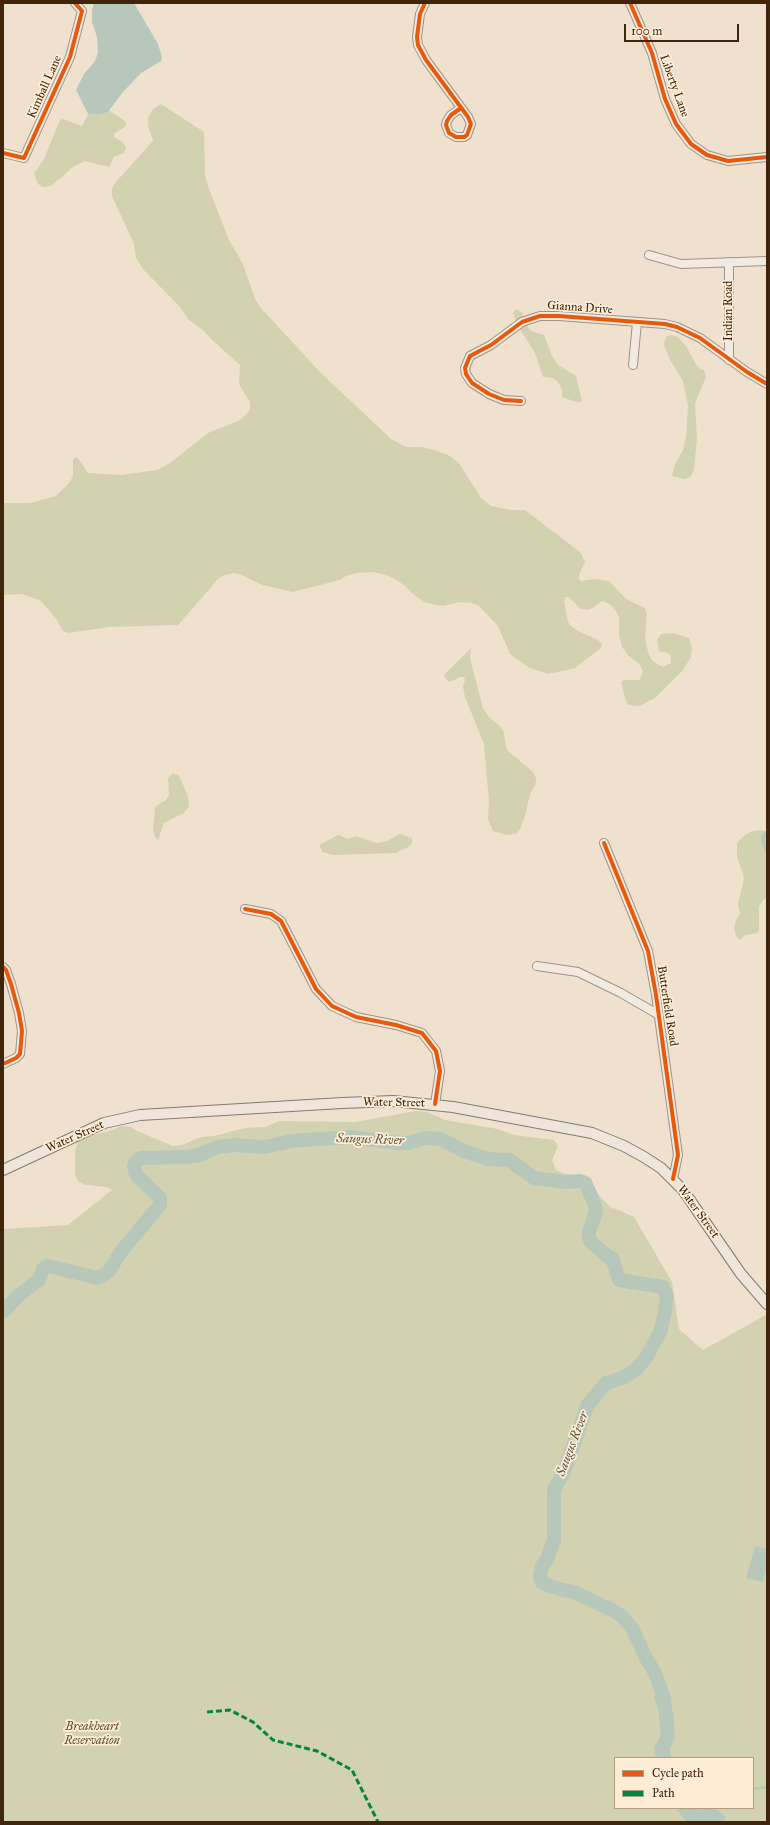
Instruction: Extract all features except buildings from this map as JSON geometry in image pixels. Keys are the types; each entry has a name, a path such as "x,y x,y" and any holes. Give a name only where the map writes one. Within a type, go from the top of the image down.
{"main road":[{"name":"Water Street","path":"3,1170 104,1123 140,1115 342,1103 393,1102 435,1104 536,1121 598,1135 635,1151 661,1168 673,1179 697,1207 741,1274 767,1304"}],"street":[{"name":"Kimball Lane","path":"3,153 24,158 70,57 82,11 75,3"},
{"name":"Liberty Lane","path":"630,3 652,53 665,99 676,124 691,144 707,155 728,161 767,157"},
{"path":"423,4 419,23 418,45 426,60 461,108"},
{"path":"649,255 681,264 767,261"},
{"name":"Indian Road","path":"728,262 729,360"},
{"name":"Gianna Drive","path":"521,401 504,400 489,394 472,383 466,374 465,368 470,356 491,345 522,322 540,316 637,322 677,327 700,338 729,360 767,384"},
{"path":"633,366 637,322"},
{"name":"Butterfield Road","path":"604,843 648,951 659,1016 678,1155 673,1179"},
{"path":"245,909 271,914 281,921 316,989 332,1006 356,1017 396,1025 422,1033 436,1051 440,1071 435,1104"},
{"path":"537,966 578,972 622,993 659,1016"},
{"path":"3,967 6,970 11,984 19,1013 22,1032 20,1054 16,1058 3,1064"}],"green space":[{"path":"161,104 204,132 205,175 209,189 229,240 243,264 255,299 260,307 320,372 391,439 406,447 421,447 448,455 459,463 481,498 491,506 510,510 525,510 581,553 585,562 579,575 579,579 581,581 595,579 609,581 626,599 645,608 647,613 645,637 648,652 651,659 657,664 663,667 671,663 671,656 666,652 660,652 659,650 657,640 661,634 673,633 689,638 692,648 691,657 683,670 655,698 639,706 629,705 626,702 621,682 624,680 640,680 643,671 639,664 628,655 622,647 619,634 619,617 616,611 610,604 602,601 588,610 581,609 568,597 565,597 564,601 568,622 570,625 576,630 598,640 602,644 601,648 575,668 548,674 530,668 510,654 498,626 479,606 472,603 460,602 443,606 426,603 395,579 373,572 356,573 346,576 340,580 293,592 262,585 242,575 234,573 225,575 218,579 178,625 110,627 68,633 62,630 57,620 40,600 21,594 3,595 3,503 31,503 56,496 70,482 73,475 73,459 77,457 88,473 122,475 157,470 170,463 208,433 238,421 250,410 250,402 239,384 240,365 204,331 188,319 180,307 143,269 136,258 134,244 112,196 112,189 115,183 152,142 153,140 148,126 148,118 153,109"},
{"path":"109,110 126,122 125,127 115,133 114,137 124,143 126,149 124,153 114,157 109,167 85,161 73,167 51,186 43,187 38,184 34,174 44,159 60,120 63,119 82,126 88,114 100,115 108,112"},
{"path":"516,309 522,312 526,324 531,331 544,335 552,356 558,365 576,376 582,401 579,403 562,397 562,389 557,381 552,378 543,377 535,353 517,324 513,313"},
{"path":"671,335 678,337 686,346 697,366 704,370 706,377 695,403 697,438 694,470 691,476 685,479 672,476 675,464 683,450 686,437 688,405 683,381 669,358 664,344 666,337"},
{"path":"471,648 470,658 483,708 489,717 500,726 504,732 508,751 533,772 536,778 536,783 530,794 525,816 520,829 516,834 506,835 493,831 488,819 489,802 484,744 465,697 463,687 465,680 464,677 460,677 450,682 444,675"},
{"path":"173,773 179,776 188,796 189,807 184,813 164,823 158,840 155,837 153,830 155,809 156,806 166,800 169,795 168,778"},
{"path":"752,831 765,831 763,834 763,847 767,858 767,898 763,900 759,906 759,930 757,933 745,935 740,940 736,936 734,928 736,920 740,914 738,904 744,878 737,856 737,843 742,837"},
{"path":"400,834 412,838 412,843 408,847 396,853 333,855 323,852 319,845 338,835 348,839 356,836 377,843 387,841"},
{"name":"Breakheart Reservation","path":"416,1111 427,1112 445,1120 498,1129 514,1135 554,1140 558,1146 552,1160 556,1170 565,1174 589,1177 592,1179 593,1189 612,1209 614,1208 634,1217 672,1282 679,1329 703,1350 766,1315 767,1316 767,1822 3,1822 3,1229 68,1225 112,1190 107,1187 86,1185 79,1182 75,1176 75,1151 78,1142 86,1137 113,1130 121,1126 131,1127 173,1146 182,1145 201,1137 214,1136 245,1128 265,1127 279,1121 355,1122"}],"shaded area":[{"path":"94,3 134,3 158,44 162,57 161,61 141,73 123,92 108,112 100,115 88,114 76,90 84,74 95,61 98,53 97,37 92,22 92,10"},
{"path":"765,831 767,831 767,858 761,841 761,836"},
{"path":"589,1238 602,1247 618,1253 621,1261 617,1274 614,1269 591,1247"},
{"path":"755,1546 767,1549 767,1565 763,1582 746,1578"},
{"path":"653,1695 664,1701 674,1714 673,1738 668,1748 672,1757 656,1757 654,1746 661,1740 661,1717"},
{"path":"677,1809 716,1809 726,1817 723,1822 686,1822"}],"waterway":[{"name":"Saugus River","path":"3,1312 19,1295 39,1280 43,1269 48,1266 98,1278 108,1272 123,1249 160,1205 160,1198 136,1175 134,1167 135,1162 141,1158 186,1157 199,1155 218,1147 234,1145 264,1147 292,1141 349,1137 408,1143 426,1138 441,1139 464,1151 488,1159 509,1160 534,1178 565,1182 580,1181 585,1183 594,1202 596,1211 589,1232 591,1242 613,1261 619,1280 663,1287 667,1296 661,1330 647,1356 637,1369 622,1378 606,1383 587,1406 564,1472 554,1490 554,1540 547,1559 542,1566 540,1576 542,1583 562,1590 574,1592 621,1615 632,1628 655,1673 664,1698 668,1737 663,1746 663,1757"},
{"path":"754,1789 767,1787"}],"marked path":[{"path":"207,1712 230,1710 253,1722 273,1740 317,1751 352,1770 378,1822"}],"cycle path":[{"path":"3,153 24,158 70,57 82,11 75,3"},
{"path":"425,3 420,14 417,37 418,45 426,60 468,117 471,124 467,135 464,137 456,137 449,133 446,125 451,115 461,108"},
{"path":"630,3 652,53 665,99 676,124 691,144 707,155 728,161 767,157"},
{"path":"521,401 504,400 489,394 472,383 466,374 465,368 470,356 491,345 522,322 540,316 559,316 665,324 677,327 700,338 747,372 767,384"},
{"path":"604,843 648,951 656,995 678,1155 673,1179"},
{"path":"245,909 271,914 281,921 316,989 332,1006 356,1017 396,1025 422,1033 436,1051 440,1071 435,1104"},
{"path":"3,967 6,970 11,984 22,1031 20,1054 16,1058 3,1064"}]}
